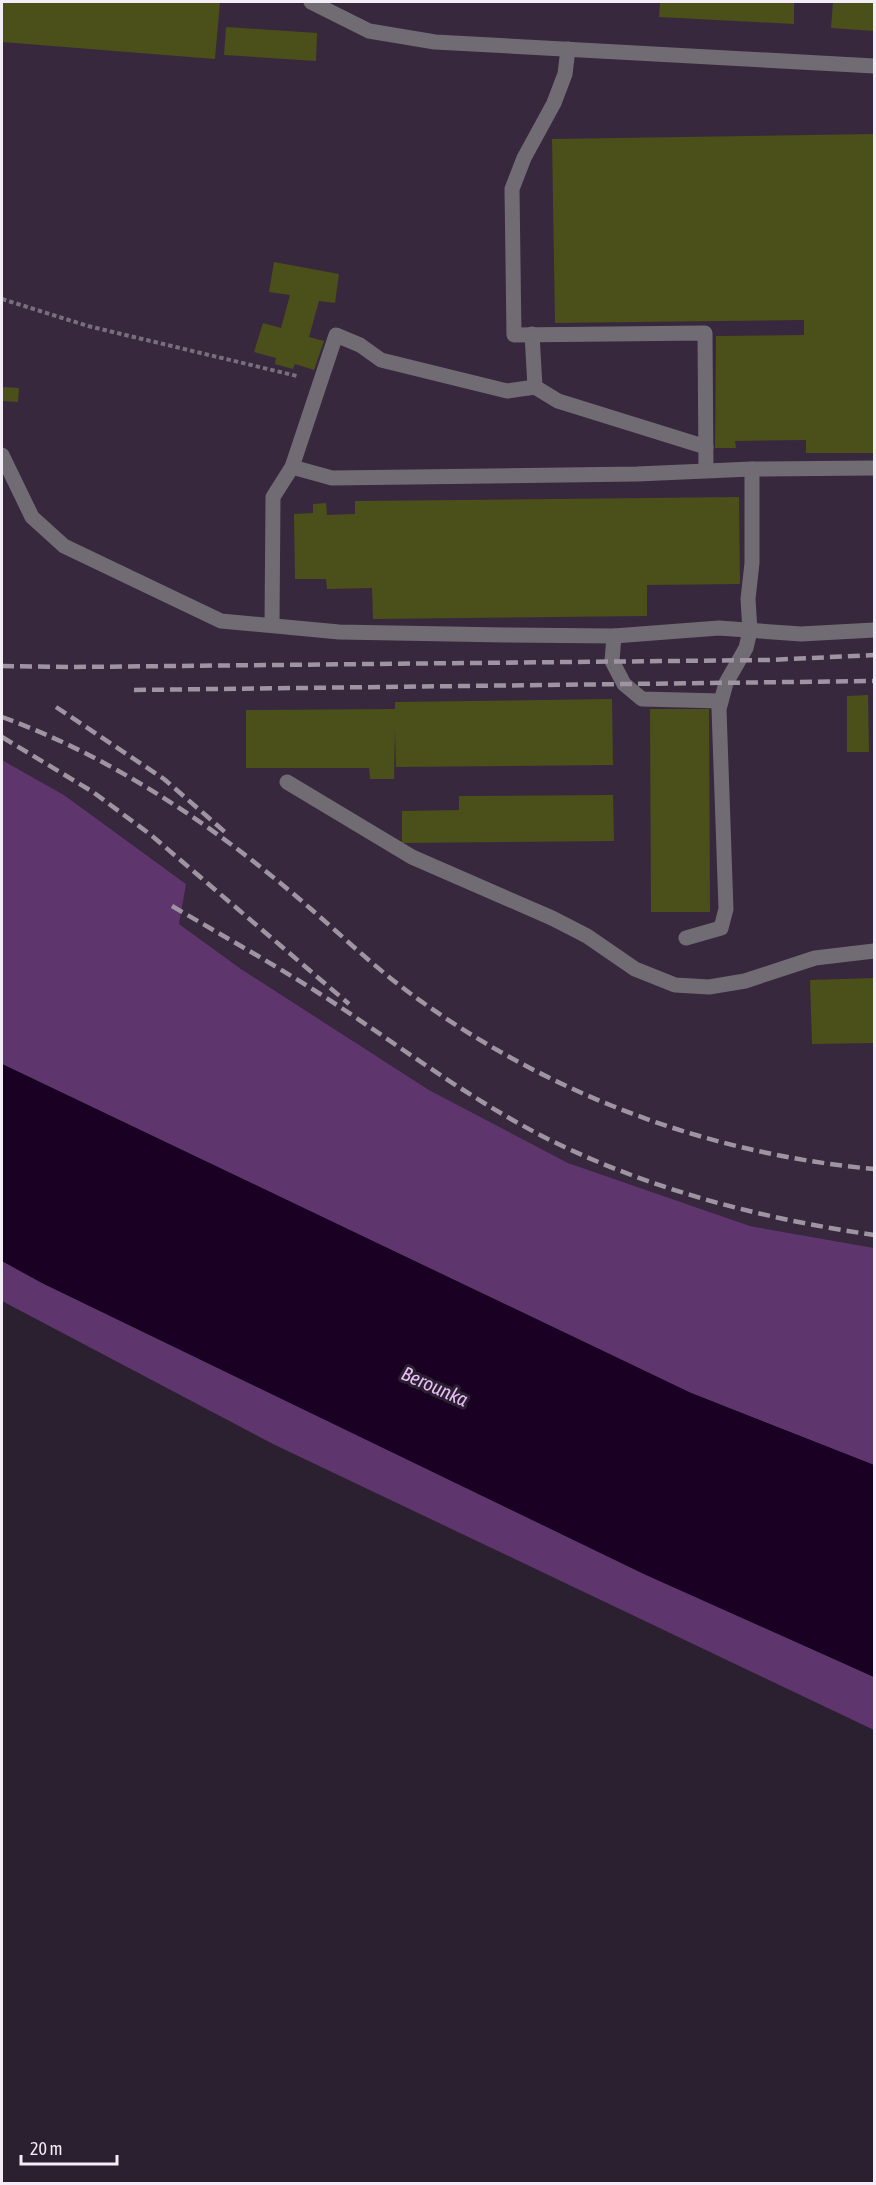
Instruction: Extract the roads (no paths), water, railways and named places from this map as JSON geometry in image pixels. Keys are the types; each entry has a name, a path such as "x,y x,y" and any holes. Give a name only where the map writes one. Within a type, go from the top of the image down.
{"lane":[{"path":"311,2 369,31 435,42 874,66"},
{"path":"568,49 564,74 554,103 524,158 512,189 514,334 705,333 706,470"},
{"path":"532,334 535,387"},
{"path":"272,625 273,497 292,467 336,335 360,345 381,360 507,391 535,387 558,401 706,447"},
{"path":"2,455 32,517 64,546 221,621 339,632 614,636 719,628 801,634 874,630"},
{"path":"292,467 332,478 874,468"},
{"path":"686,938 721,928 726,909 719,709 726,683 746,648 750,631 748,599 752,539 752,469"},
{"path":"614,636 612,661 624,684 642,699 721,701"},
{"path":"287,782 412,856 552,918 588,936 635,969 675,985 709,987 745,981 815,958 874,951"}],"water":[{"name":"Berounka","path":"2,1064 691,1393 874,1465 874,1677 644,1574 42,1283 2,1261"}],"railway":[{"path":"2,666 769,660 874,655"},
{"path":"134,690 874,681"},
{"path":"56,707 164,779 225,832"},
{"path":"2,717 83,752 161,796 235,847 411,994 463,1029 517,1061 573,1089 630,1113 690,1133 750,1149 812,1161 874,1169"},
{"path":"2,737 93,792 151,835 349,1004"},
{"path":"172,906 322,995 472,1096 554,1142 631,1175 711,1201 792,1221 874,1235"}]}
